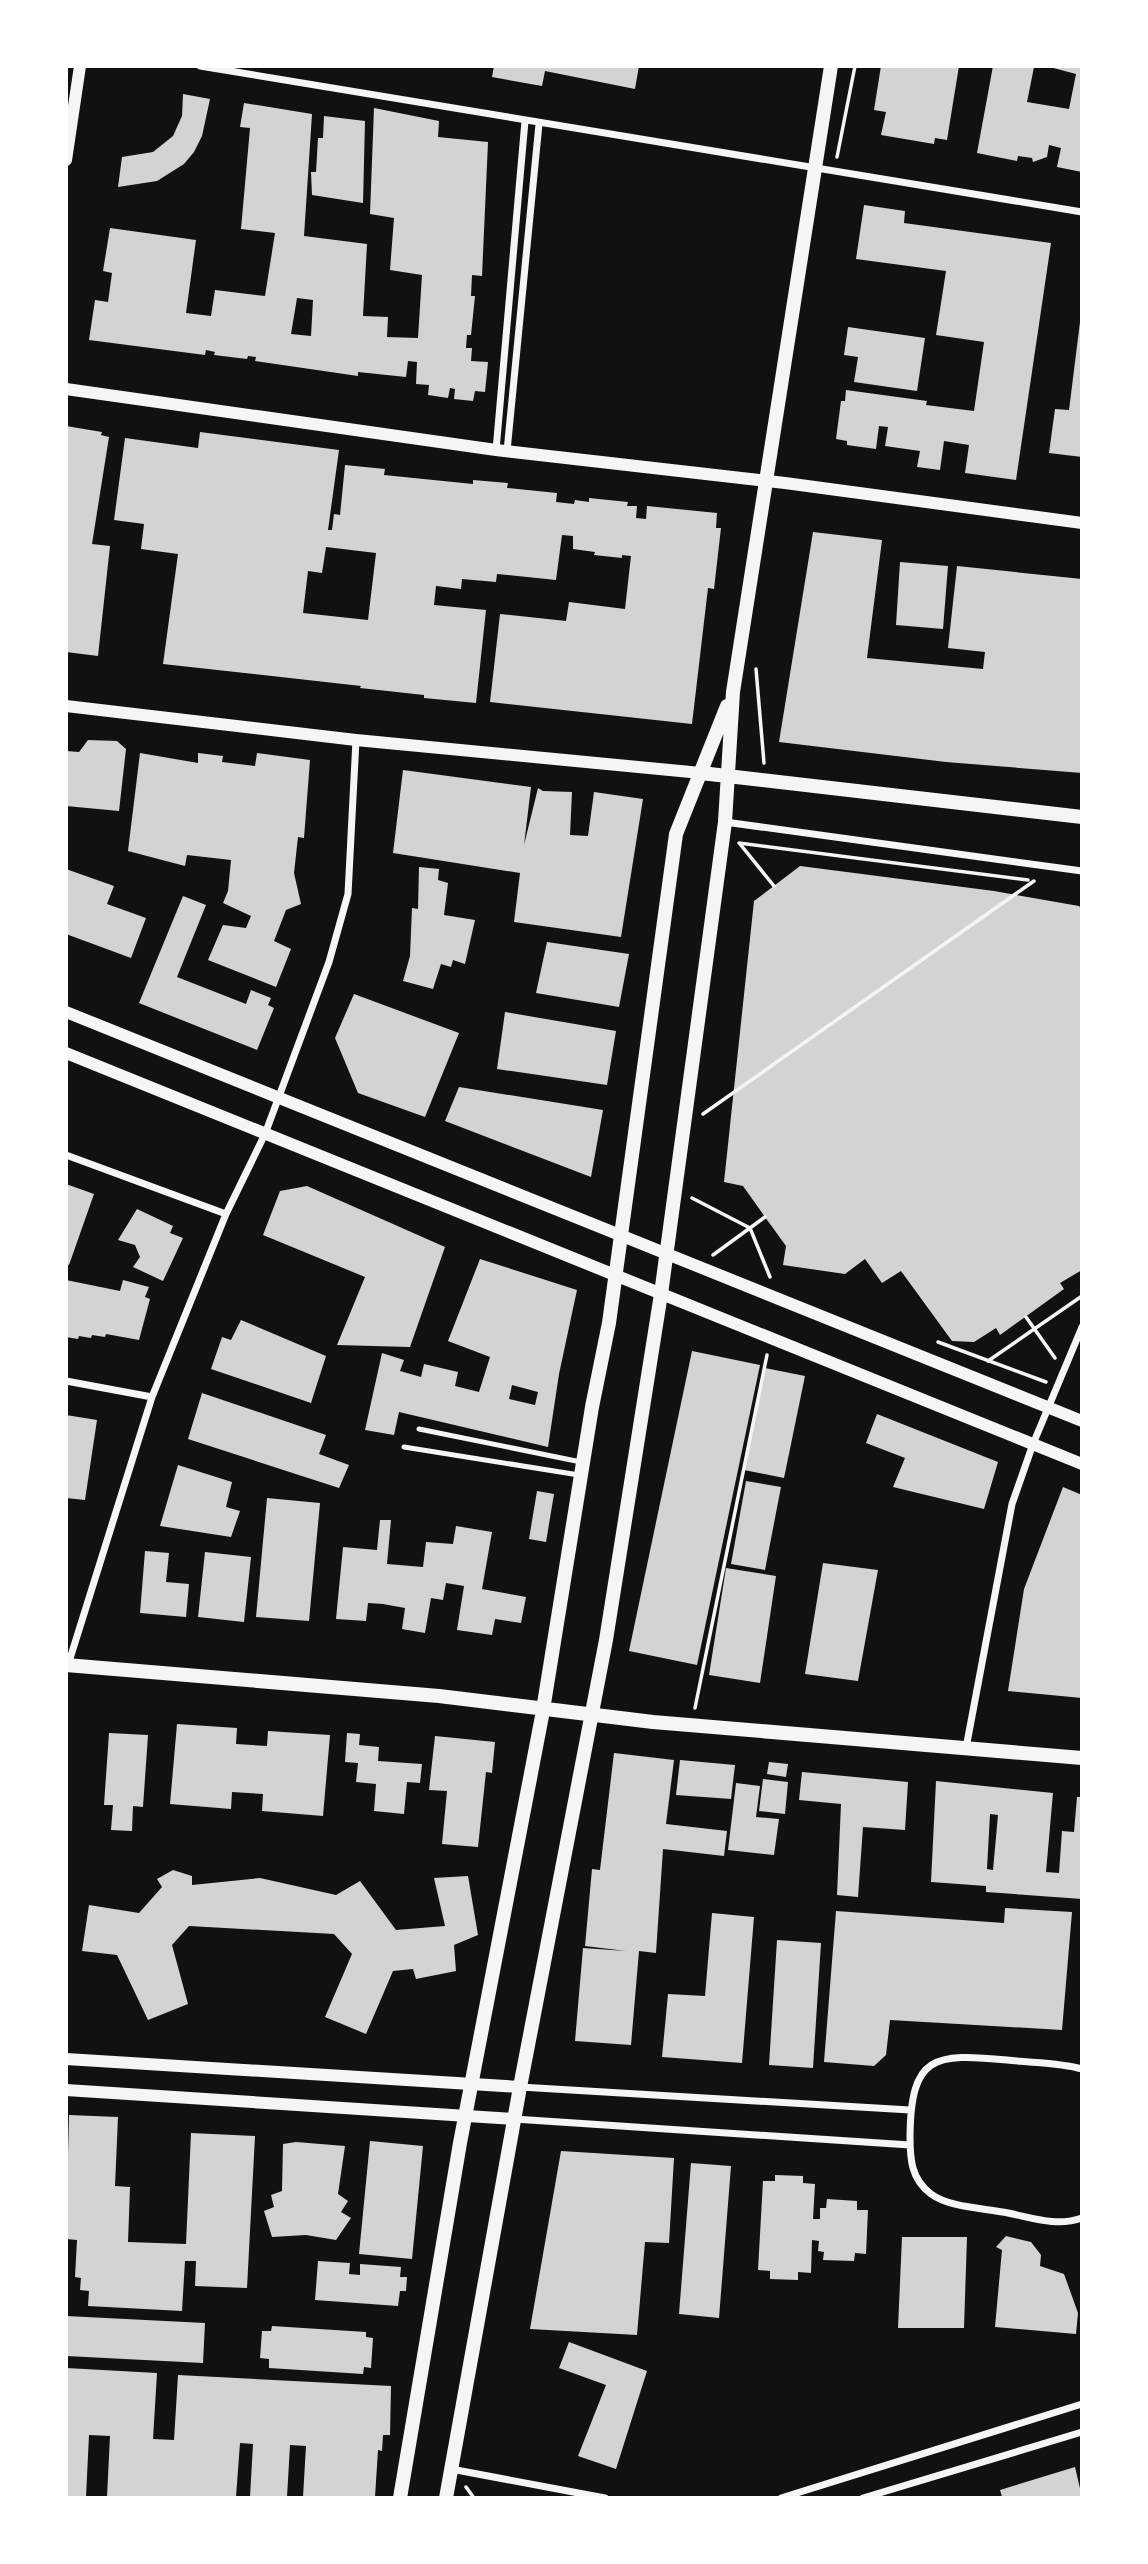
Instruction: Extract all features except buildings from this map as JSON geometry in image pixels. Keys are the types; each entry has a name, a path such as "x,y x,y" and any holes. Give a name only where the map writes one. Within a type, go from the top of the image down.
{"main road":[{"path":"446,2497 514,2119 592,1714 661,1294 725,822 733,692 831,66"},
{"path":"400,2497 465,2116 543,1707 617,1276 676,834 733,692"},
{"path":"701,773 1082,817"},
{"path":"67,1667 543,1707 592,1714 1082,1758"}],"street":[{"path":"66,160 80,66"},
{"path":"200,66 1082,212"},
{"path":"502,451 525,121"},
{"path":"502,451 539,124"},
{"path":"66,389 502,451 766,481 1082,523"},
{"path":"66,706 356,740 701,773"},
{"path":"67,1667 152,1397 226,1214 280,1098 302,1030 329,962 348,894 356,740"},
{"path":"725,822 1082,871"},
{"path":"66,1012 1082,1421"},
{"path":"66,1053 1082,1464"},
{"path":"66,1155 226,1214"},
{"path":"966,1749 1012,1504 1033,1444 1082,1327"},
{"path":"66,1381 152,1397"},
{"path":"1082,2069 949,2057 932,2065 918,2079 911,2110 910,2146 916,2178 934,2196 1051,2222 1082,2218"},
{"path":"66,2059 911,2110"},
{"path":"66,2090 910,2146"},
{"path":"781,2497 1082,2404"},
{"path":"863,2497 1082,2432"},
{"path":"452,2469 605,2497"}],"lane":[{"path":"419,1429 576,1463 583,1468"},
{"path":"404,1447 583,1468"}],"path":[{"path":"758,656 756,669 765,780"},
{"path":"774,886 739,843 1046,883"},
{"path":"684,1128 1034,881"},
{"path":"684,1194 750,1228 772,1281"},
{"path":"709,1258 765,1217"},
{"path":"988,1361 1082,1296"},
{"path":"1026,1317 1058,1362"},
{"path":"694,1710 768,1346"}]}
